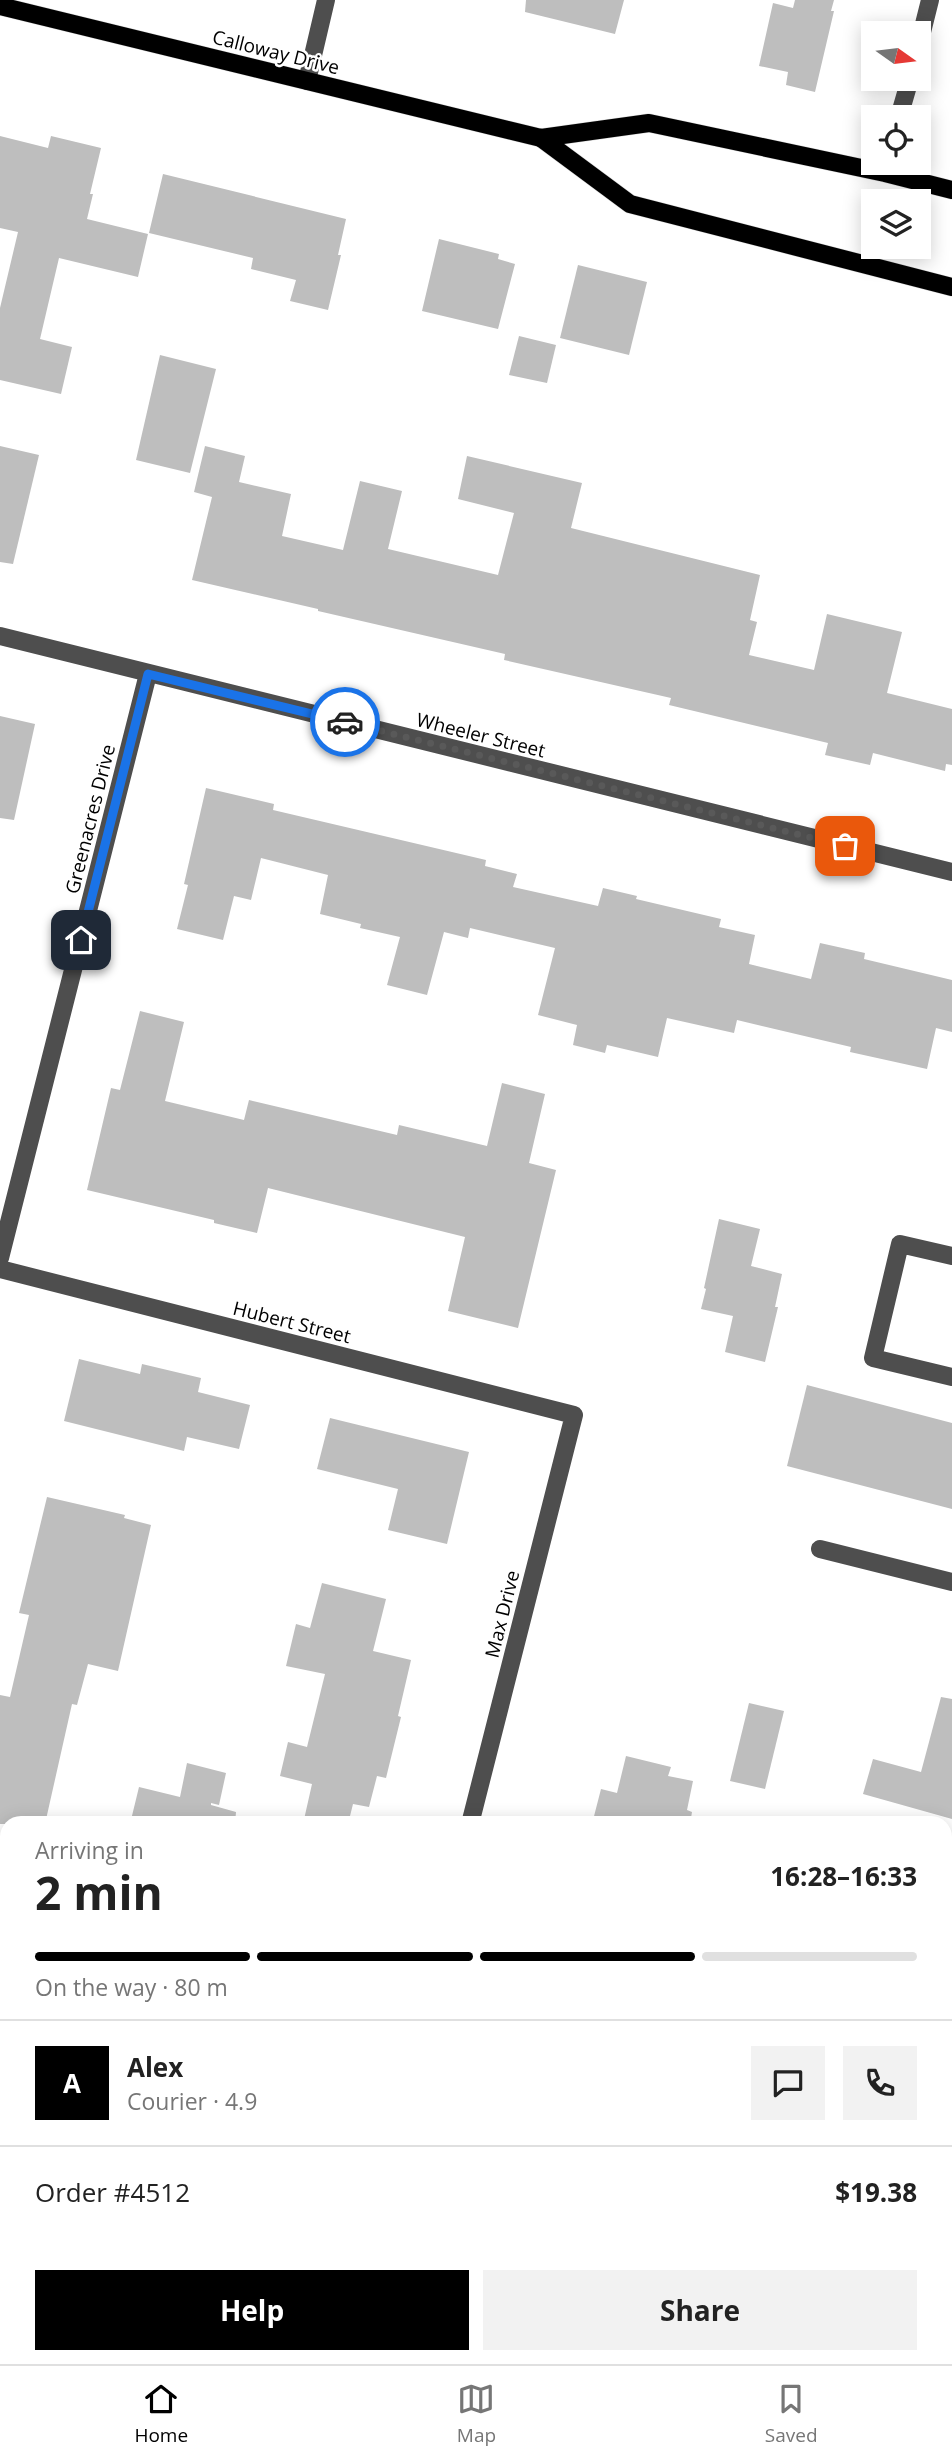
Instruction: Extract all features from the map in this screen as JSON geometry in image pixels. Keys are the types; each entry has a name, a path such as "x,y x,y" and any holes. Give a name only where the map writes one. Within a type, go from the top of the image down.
{"main road":[{"name":"Calloway Drive","path":"0,6 541,138 649,123 861,163"},
{"name":"Calloway Drive","path":"541,138 630,204 952,287"},
{"name":"Calloway Drive","path":"907,175 952,190"}],"street":[{"path":"307,81 326,0"},
{"path":"925,21 930,0"},
{"name":"Wheeler Street","path":"0,636 952,872"},
{"name":"Greenacres Drive","path":"0,1258 148,674"},
{"path":"952,1256 900,1244 873,1358 952,1377"},
{"name":"Hubert Street","path":"0,1269 574,1415"},
{"name":"Max Drive","path":"472,1816 574,1415"},
{"path":"820,1549 952,1582"}],"building":[{"path":"526,0 624,0 615,34 525,12"},
{"path":"795,0 834,0 831,11 834,11 815,92 786,85 788,72 759,66 773,3 793,8"},
{"path":"0,136 48,148 51,136 101,148 87,219 148,234 138,277 59,258 40,339 72,347 61,394 0,380 0,308 18,232 0,228"},
{"path":"163,174 346,219 328,310 290,301 296,280 251,269 253,258 149,233"},
{"path":"439,239 499,254 498,259 515,264 498,329 422,311"},
{"path":"578,265 647,282 629,355 560,338"},
{"path":"519,336 556,345 547,383 509,375"},
{"path":"160,355 216,369 190,473 136,460"},
{"path":"0,446 39,455 13,564 0,562"},
{"path":"205,446 245,456 239,482 291,494 282,536 343,550 360,481 402,491 388,549 498,575 514,513 458,499 467,456 582,483 571,528 760,575 750,620 757,622 749,655 814,670 827,614 902,632 887,693 952,709 952,765 946,764 945,771 873,753 870,765 825,755 828,743 669,705 671,698 504,660 505,654 192,580 212,497 194,492"},
{"path":"0,716 35,724 14,820 0,818"},
{"path":"206,788 274,804 273,810 486,860 485,866 517,874 513,887 598,906 603,888 637,896 636,899 721,919 719,927 755,935 749,964 811,979 820,943 865,953 864,959 952,980 952,1032 936,1028 927,1069 850,1052 851,1047 737,1020 734,1033 667,1018 658,1057 607,1045 605,1053 573,1045 577,1025 538,1015 555,948 470,928 468,938 444,932 427,995 387,985 400,937 360,928 361,924 320,914 328,875 261,858 251,900 234,896 223,940 177,929 188,885 184,884"},
{"path":"140,1011 184,1022 165,1101 244,1120 249,1100 397,1135 399,1125 487,1146 502,1083 545,1094 529,1163 556,1170 518,1328 448,1311 465,1237 268,1188 257,1233 87,1190 111,1088 120,1090"},
{"path":"719,1219 760,1229 751,1266 782,1274 775,1307 778,1307 765,1362 725,1352 733,1316 701,1309"},
{"path":"79,1359 140,1374 142,1364 201,1378 198,1392 250,1405 239,1449 187,1437 184,1451 64,1421"},
{"path":"807,1385 952,1423 952,1509 787,1466"},
{"path":"330,1418 469,1452 447,1544 388,1530 398,1489 317,1469"},
{"path":"47,1497 125,1515 124,1518 151,1525 118,1671 88,1664 77,1705 72,1704 47,1816 0,1816 0,1695 10,1697 29,1615 19,1613"},
{"path":"322,1583 386,1599 373,1651 411,1660 386,1778 377,1776 369,1807 353,1804 350,1816 305,1816 312,1784 280,1776 288,1742 307,1747 325,1674 286,1666 296,1624 310,1628"},
{"path":"941,1697 952,1699 952,1816 941,1816 863,1794 873,1759 921,1772"},
{"path":"749,1703 784,1711 765,1789 730,1781"},
{"path":"626,1756 671,1767 668,1776 693,1781 687,1810 692,1812 691,1816 594,1816 601,1789 617,1793"},
{"path":"187,1763 226,1773 219,1805 211,1805 236,1812 236,1816 132,1816 139,1787 180,1797"}],"way so far":[{"path":"345,722 845,846"}],"route":[{"path":"81,940 148,674 345,722"}]}
